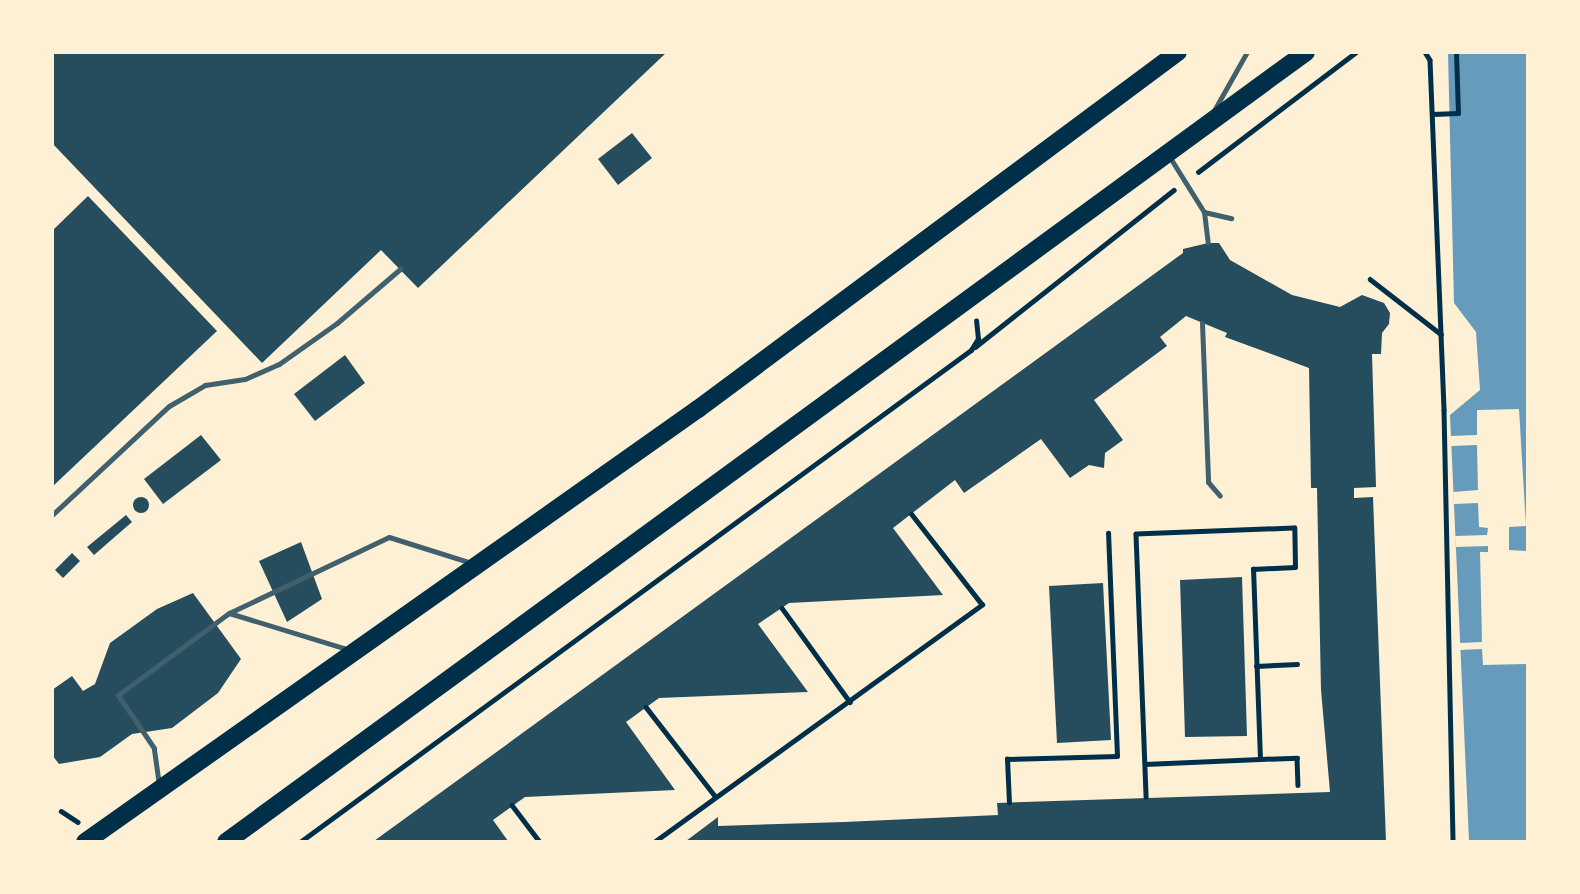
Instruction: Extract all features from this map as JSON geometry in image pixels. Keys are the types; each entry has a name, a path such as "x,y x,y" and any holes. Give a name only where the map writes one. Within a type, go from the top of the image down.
{"main road":[{"path":"85,842 698,409 1178,52"},
{"path":"226,842 1306,52"}],"lane":[{"path":"1205,126 1247,52"},
{"path":"1167,153 1204,212 1208,243"},
{"path":"1204,212 1231,218"},
{"path":"52,515 169,406 205,386 245,379 278,364 337,323 400,269"},
{"path":"1202,323 1208,482 1220,496"},
{"path":"159,790 154,748 118,695 229,613 389,537 479,565"},
{"path":"229,613 356,652"}],"path":[{"path":"300,842 971,350 1356,52"},
{"path":"1425,52 1430,60 1441,334 1453,842"},
{"path":"1432,114 1458,113 1456,52"},
{"path":"1370,279 1441,334"},
{"path":"967,299 977,325 978,339 971,350"},
{"path":"654,842 982,605 911,514"},
{"path":"1146,797 1136,534 1294,528 1295,567 1253,569 1260,759"},
{"path":"1009,803 1007,759 1117,756 1108,533"},
{"path":"782,608 850,702"},
{"path":"1256,666 1297,664"},
{"path":"646,707 715,796"},
{"path":"1145,764 1297,758 1298,785"},
{"path":"512,805 540,842"}],"water":[{"path":"1448,53 1527,53 1527,841 1469,841 1450,415 1480,390 1476,332 1454,303"}],"pier":[{"path":"1519,409 1526,526 1509,527 1509,550 1527,551 1527,664 1483,665 1482,649 1460,650 1460,643 1482,642 1480,552 1488,552 1488,546 1456,547 1455,536 1487,535 1488,528 1479,527 1478,503 1454,504 1453,492 1478,490 1477,445 1451,446 1451,436 1477,435 1477,410"}],"building":[{"path":"52,52 667,52 418,288 381,250 262,363 52,143"},
{"path":"632,133 652,158 618,185 598,159"},
{"path":"88,196 217,331 52,487 52,231"},
{"path":"1219,243 1230,260 1292,295 1340,307 1362,295 1384,303 1390,313 1389,324 1382,333 1381,354 1372,354 1376,487 1354,488 1354,498 1373,497 1386,841 686,841 718,817 718,826 844,822 998,815 997,803 1330,792 1321,690 1317,488 1311,488 1309,368 1225,337 1227,333 1186,316 1160,337 1167,346 1094,400 1123,440 1105,453 1104,468 1089,465 1070,478 1041,439 964,493 955,480 893,528 943,595 789,603 758,624 808,692 659,698 626,722 675,790 525,797 493,820 508,841 374,841 1183,253 1183,249"},
{"path":"345,355 365,383 315,421 294,394"},
{"path":"201,435 221,460 163,504 144,479"},
{"path":"141,497 149,505 141,513 133,505"},
{"path":"126,515 132,522 94,555 87,547"},
{"path":"301,542 322,599 287,622 259,561"},
{"path":"72,553 80,561 63,578 55,570"},
{"path":"1242,577 1247,736 1185,737 1180,580"},
{"path":"1103,583 1111,740 1057,743 1049,586"},
{"path":"193,593 241,659 218,693 172,728 132,734 100,757 59,764 52,755 52,690 72,676 83,691 95,684 110,643 157,609"}]}
